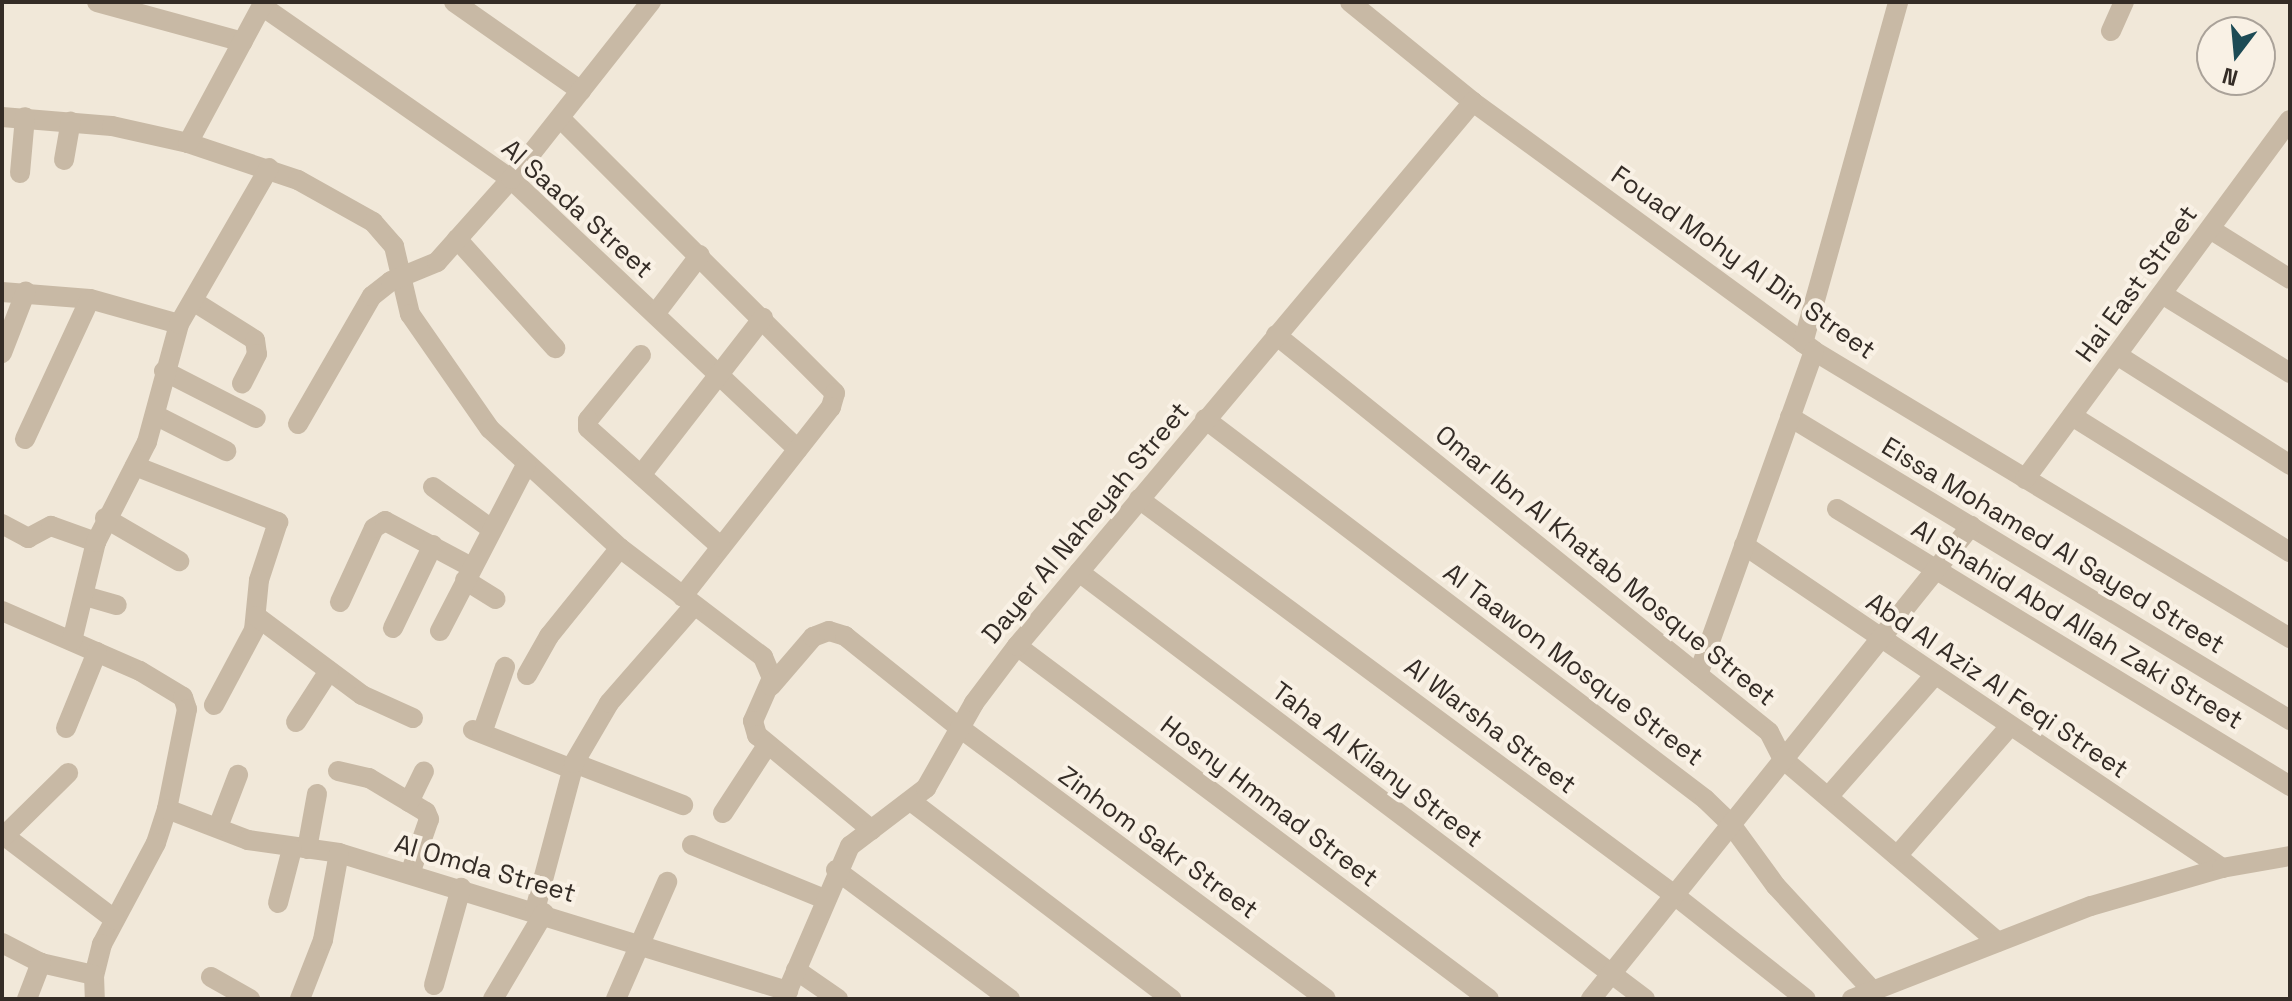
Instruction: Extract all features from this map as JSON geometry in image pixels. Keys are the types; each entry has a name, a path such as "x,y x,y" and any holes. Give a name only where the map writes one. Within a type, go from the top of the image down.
{"street":[{"path":"97,2 243,42"},
{"path":"298,424 355,319 377,290 399,277 431,267 511,179 651,2"},
{"name":"Fouad Mohy Al Din Street","path":"1350,2 1473,102 1809,347 2290,638"},
{"path":"1698,675 1790,417 1898,2"},
{"path":"2111,31 2124,2"},
{"path":"456,3 581,91"},
{"path":"188,143 263,4"},
{"name":"Al Saada Street","path":"263,4 511,179 798,449"},
{"name":"Dayer Al Naheyah Street","path":"786,995 836,870 850,846 912,802 940,767 960,728 1017,646 1473,102"},
{"path":"2,117 71,122 188,143 269,168 337,200 386,233 394,246 410,314 462,395 526,465 620,548 763,657 771,670 771,686"},
{"path":"20,173 25,117"},
{"path":"503,996 540,911 573,766 609,703 688,602 721,547 831,407 832,386 560,118"},
{"name":"Hai East Street","path":"2025,479 2290,120"},
{"path":"64,160 71,122"},
{"path":"72,641 96,542 105,518 135,466 155,415 164,371 179,324 269,168"},
{"path":"2210,229 2290,279"},
{"path":"457,239 555,348"},
{"path":"655,314 700,255"},
{"path":"2,292 26,291 90,299 179,324"},
{"path":"2,353 26,291"},
{"path":"2162,294 2290,373"},
{"path":"25,439 90,299"},
{"path":"193,301 255,340 257,354 242,383"},
{"path":"641,475 763,318"},
{"name":"Omar Ibn Al Khatab Mosque Street","path":"1276,335 1769,732 1783,759 1998,942"},
{"path":"641,355 587,423 721,547"},
{"path":"2117,355 2290,465"},
{"path":"164,371 256,418"},
{"path":"155,415 226,451"},
{"path":"2072,416 2290,552"},
{"name":"Eissa Mohamed Al Sayed Street","path":"1790,417 2290,720"},
{"name":"Al Taawon Mosque Street","path":"1205,419 1628,736 1730,823 1776,886 1873,991"},
{"path":"440,631 490,528 526,465"},
{"path":"135,466 276,519 278,529 259,580 250,643 214,705"},
{"path":"433,487 490,528"},
{"name":"Al Warsha Street","path":"1139,499 1673,894 1806,999"},
{"name":"Al Shahid Abd Allah Zaki Street","path":"1837,509 2290,786"},
{"path":"105,518 179,561"},
{"path":"340,602 381,522 390,520 433,545 496,599"},
{"path":"2,524 28,538 51,526 96,542"},
{"path":"1591,999 1971,526"},
{"path":"393,628 433,545"},
{"name":"Abd Al Aziz Al Feqi Street","path":"1744,545 2009,727 2222,868"},
{"path":"527,675 549,636 620,548"},
{"name":"Taha Al Kilany Street","path":"1079,572 1645,999"},
{"path":"85,596 117,605"},
{"path":"2,611 140,671 186,702 167,809 156,843 114,919 94,975 95,999"},
{"path":"256,616 362,695 413,718"},
{"name":"Zinhom Sakr Street","path":"768,744 757,735 753,721 771,686 813,637 837,632 960,728 1326,999"},
{"name":"Hosny Hmmad Street","path":"1017,646 1489,999"},
{"path":"66,728 97,652"},
{"path":"505,667 477,732 683,805"},
{"path":"296,722 329,671"},
{"path":"1828,797 1934,676"},
{"path":"1897,856 2009,727"},
{"path":"723,813 768,744 872,830"},
{"path":"338,771 369,778 409,802 429,819 410,874"},
{"path":"409,802 424,771"},
{"path":"68,773 3,835 114,919"},
{"path":"218,827 238,775"},
{"path":"278,903 317,794"},
{"path":"912,802 1172,999"},
{"name":"Al Omda Street","path":"167,809 218,827 299,849 339,853 540,911 642,943 786,995"},
{"path":"692,845 824,899"},
{"path":"300,999 323,940 339,853"},
{"path":"1852,999 2091,906 2222,868 2290,856"},
{"path":"836,870 1010,999"},
{"path":"616,999 667,882"},
{"path":"434,985 461,888"},
{"path":"2,943 41,963 94,975"},
{"path":"27,999 41,963"},
{"path":"796,970 838,999"},
{"path":"211,977 250,999"}]}
